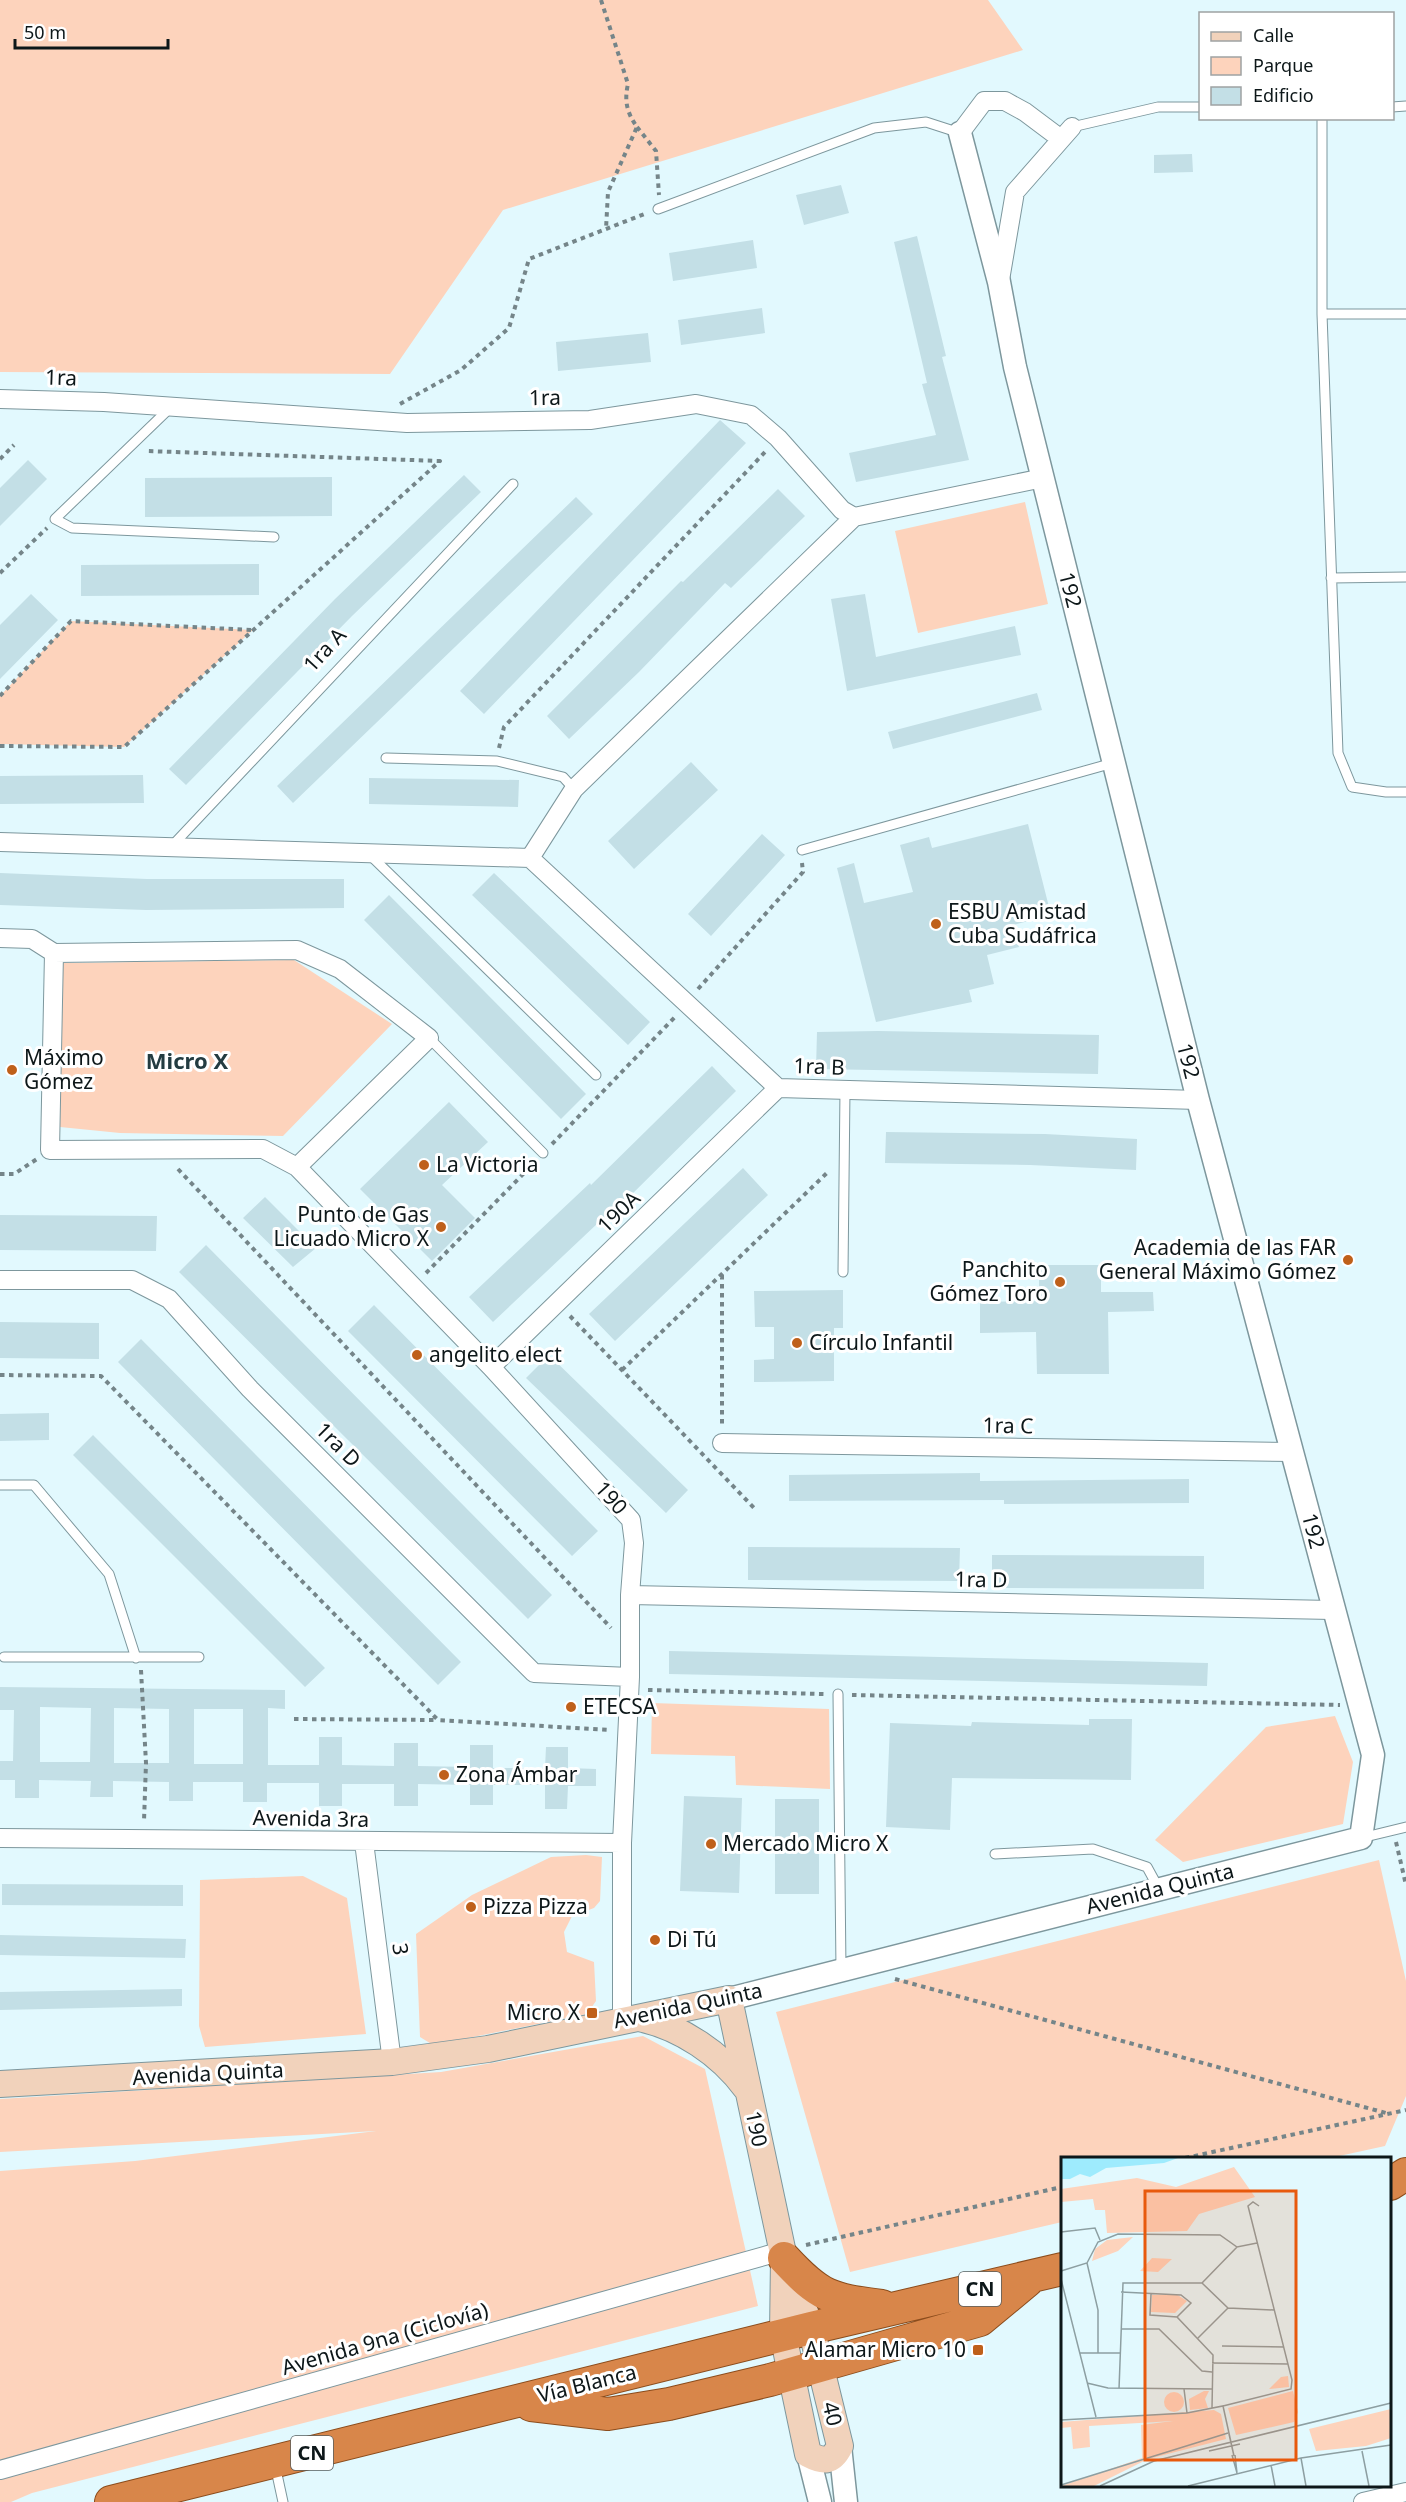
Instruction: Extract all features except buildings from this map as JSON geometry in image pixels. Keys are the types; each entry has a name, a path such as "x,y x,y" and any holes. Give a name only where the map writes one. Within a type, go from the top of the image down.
{"highway":[{"path":"1391,2183 1406,2174"},
{"path":"1391,2193 1406,2189"},
{"path":"783,2254 819,2293 846,2301 898,2308"},
{"name":"Vía Blanca","path":"111,2502 797,2332 1061,2269"},
{"path":"512,2403 608,2414 669,2404 821,2366 980,2320 1032,2276"}],"main road":[{"name":"Avenida Quinta","path":"0,2084 392,2062 488,2049 729,1999"},
{"name":"190","path":"729,1999 783,2254 797,2332"},
{"path":"628,2019 659,2022 699,2044 732,2068 748,2091"},
{"name":"40","path":"797,2332 821,2366 840,2446"},
{"name":"40","path":"797,2332 790,2374 808,2454"},
{"path":"808,2454 818,2460 828,2460 835,2456 840,2446"}],"street":[{"path":"960,133 984,101 1005,101 1067,133"},
{"name":"192","path":"960,133 999,282 1015,368 1198,1100 1293,1452 1332,1610 1373,1755 1361,1838"},
{"name":"192","path":"999,282 1015,192 1067,133"},
{"name":"1ra","path":"0,399 171,407 407,423 590,420 696,404 751,415 778,438 842,510 854,517"},
{"path":"0,842 530,858 574,789 854,517 1043,478"},
{"name":"1ra B","path":"530,858 778,1088 1198,1100"},
{"path":"0,938 32,939 54,953 297,950 340,969 429,1038 297,1167"},
{"path":"54,953 50,1150 159,1148"},
{"name":"190A","path":"491,1367 778,1088"},
{"name":"190","path":"159,1148 263,1149 297,1167 491,1367 631,1520 634,1543 630,1595 630,1684 622,1843 628,2019"},
{"name":"1ra D","path":"0,1280 132,1280 169,1299 250,1389 534,1673 630,1684"},
{"name":"1ra C","path":"722,1443 1293,1452"},
{"name":"1ra D","path":"630,1595 1332,1610"},
{"name":"Avenida 3ra","path":"0,1838 622,1843"},
{"name":"Avenida Quinta","path":"729,1999 1361,1838"},
{"name":"3","path":"364,1842 392,2062"},
{"name":"Avenida 9na (Ciclovía)","path":"0,2470 783,2254"},
{"name":"40","path":"840,2446 846,2502"},
{"name":"40","path":"808,2454 820,2502"},
{"path":"1363,2502 1406,2492"}],"lane":[{"path":"1067,133 1158,107 1199,107"},
{"path":"1322,120 1322,314 1338,753 1352,787 1386,792 1406,792"},
{"path":"657,209 874,128 926,122 960,133"},
{"path":"1322,314 1406,314"},
{"path":"171,407 55,519 72,528 274,537"},
{"name":"1ra A","path":"170,847 513,484"},
{"path":"1331,578 1406,578"},
{"path":"386,758 497,761 563,777 574,789"},
{"path":"802,850 1113,763"},
{"path":"369,853 596,1075"},
{"path":"429,1038 543,1153"},
{"path":"843,1272 845,1090"},
{"path":"0,1485 34,1485 109,1574 136,1658"},
{"path":"4,1657 199,1657"},
{"path":"838,1694 846,1968"},
{"path":"1361,1838 1406,1827"},
{"path":"995,1854 1093,1849 1147,1868 1159,1889"},
{"path":"274,2462 283,2502"}],"path":[{"path":"371,420 461,369 508,328 529,259 657,209 660,184 656,151 628,114 626,96 628,84 601,0"},
{"path":"606,229 609,192 637,128"},
{"path":"497,761 504,727 778,438"},
{"path":"0,459 14,445"},
{"path":"0,747 124,747 440,461 126,451"},
{"path":"0,573 55,519"},
{"path":"0,696 71,621 253,630"},
{"path":"412,1286 688,1003 707,976 803,872 802,850"},
{"path":"159,1148 630,1647"},
{"path":"0,1174 14,1174 50,1150"},
{"path":"622,1370 844,1156"},
{"path":"722,1274 722,1474"},
{"path":"558,1302 754,1508"},
{"path":"0,1375 100,1376 438,1720"},
{"path":"136,1658 143,1672 146,1763 144,1840"},
{"path":"630,1684 838,1694 1360,1705"},
{"path":"294,1719 438,1720 627,1731"},
{"path":"1393,1830 1406,1885"},
{"path":"846,1968 1386,2113"},
{"path":"1189,2157 1406,2110"},
{"path":"783,2254 1061,2187"}],"green space":[{"path":"0,0 988,0 1023,50 503,210 390,374 0,372"},
{"path":"1025,502 1048,604 918,633 895,531"},
{"path":"71,621 253,630 124,747 0,744 0,696"},
{"path":"294,960 392,1024 283,1136 120,1133 60,1127 63,963"},
{"path":"652,1703 829,1709 830,1789 736,1785 735,1756 651,1754"},
{"path":"1335,1716 1353,1762 1343,1824 1183,1862 1155,1840 1266,1727"},
{"path":"586,1855 602,1857 600,1901 594,1908 572,1916 564,1932 567,1952 594,1962 596,2001 587,2014 433,2045 420,2037 416,1934 472,1895 551,1857"},
{"path":"1379,1860 1406,1981 1406,2096 1385,2146 1335,2157 1061,2157 1061,2222 850,2272 776,2012"},
{"path":"303,1876 347,1898 366,2034 205,2047 199,2026 200,1880"},
{"path":"643,2036 705,2069 758,2306 32,2493 11,2502 0,2502 0,2171 135,2161 376,2131 0,2152 0,2099 441,2072"}],"place":[{"name":"ESBU Amistad Cuba Sudáfrica","path":"936,924"},
{"name":"Máximo Gómez","path":"12,1070"},
{"name":"La Victoria","path":"424,1165"},
{"name":"Punto de Gas Licuado Micro X","path":"441,1227"},
{"name":"Academia de las FAR General Máximo Gómez","path":"1348,1260"},
{"name":"Panchito Gómez Toro","path":"1060,1282"},
{"name":"Círculo Infantil","path":"797,1343"},
{"name":"angelito elect","path":"417,1355"},
{"name":"ETECSA","path":"571,1707"},
{"name":"Zona Ámbar","path":"444,1775"},
{"name":"Mercado Micro X","path":"711,1844"},
{"name":"Pizza Pizza","path":"471,1907"},
{"name":"Di Tú","path":"655,1940"},
{"name":"Micro X","path":"592,2013"},
{"name":"Alamar Micro 10","path":"978,2350"}],"district":[{"name":"Micro X","path":"187,1061"}]}
